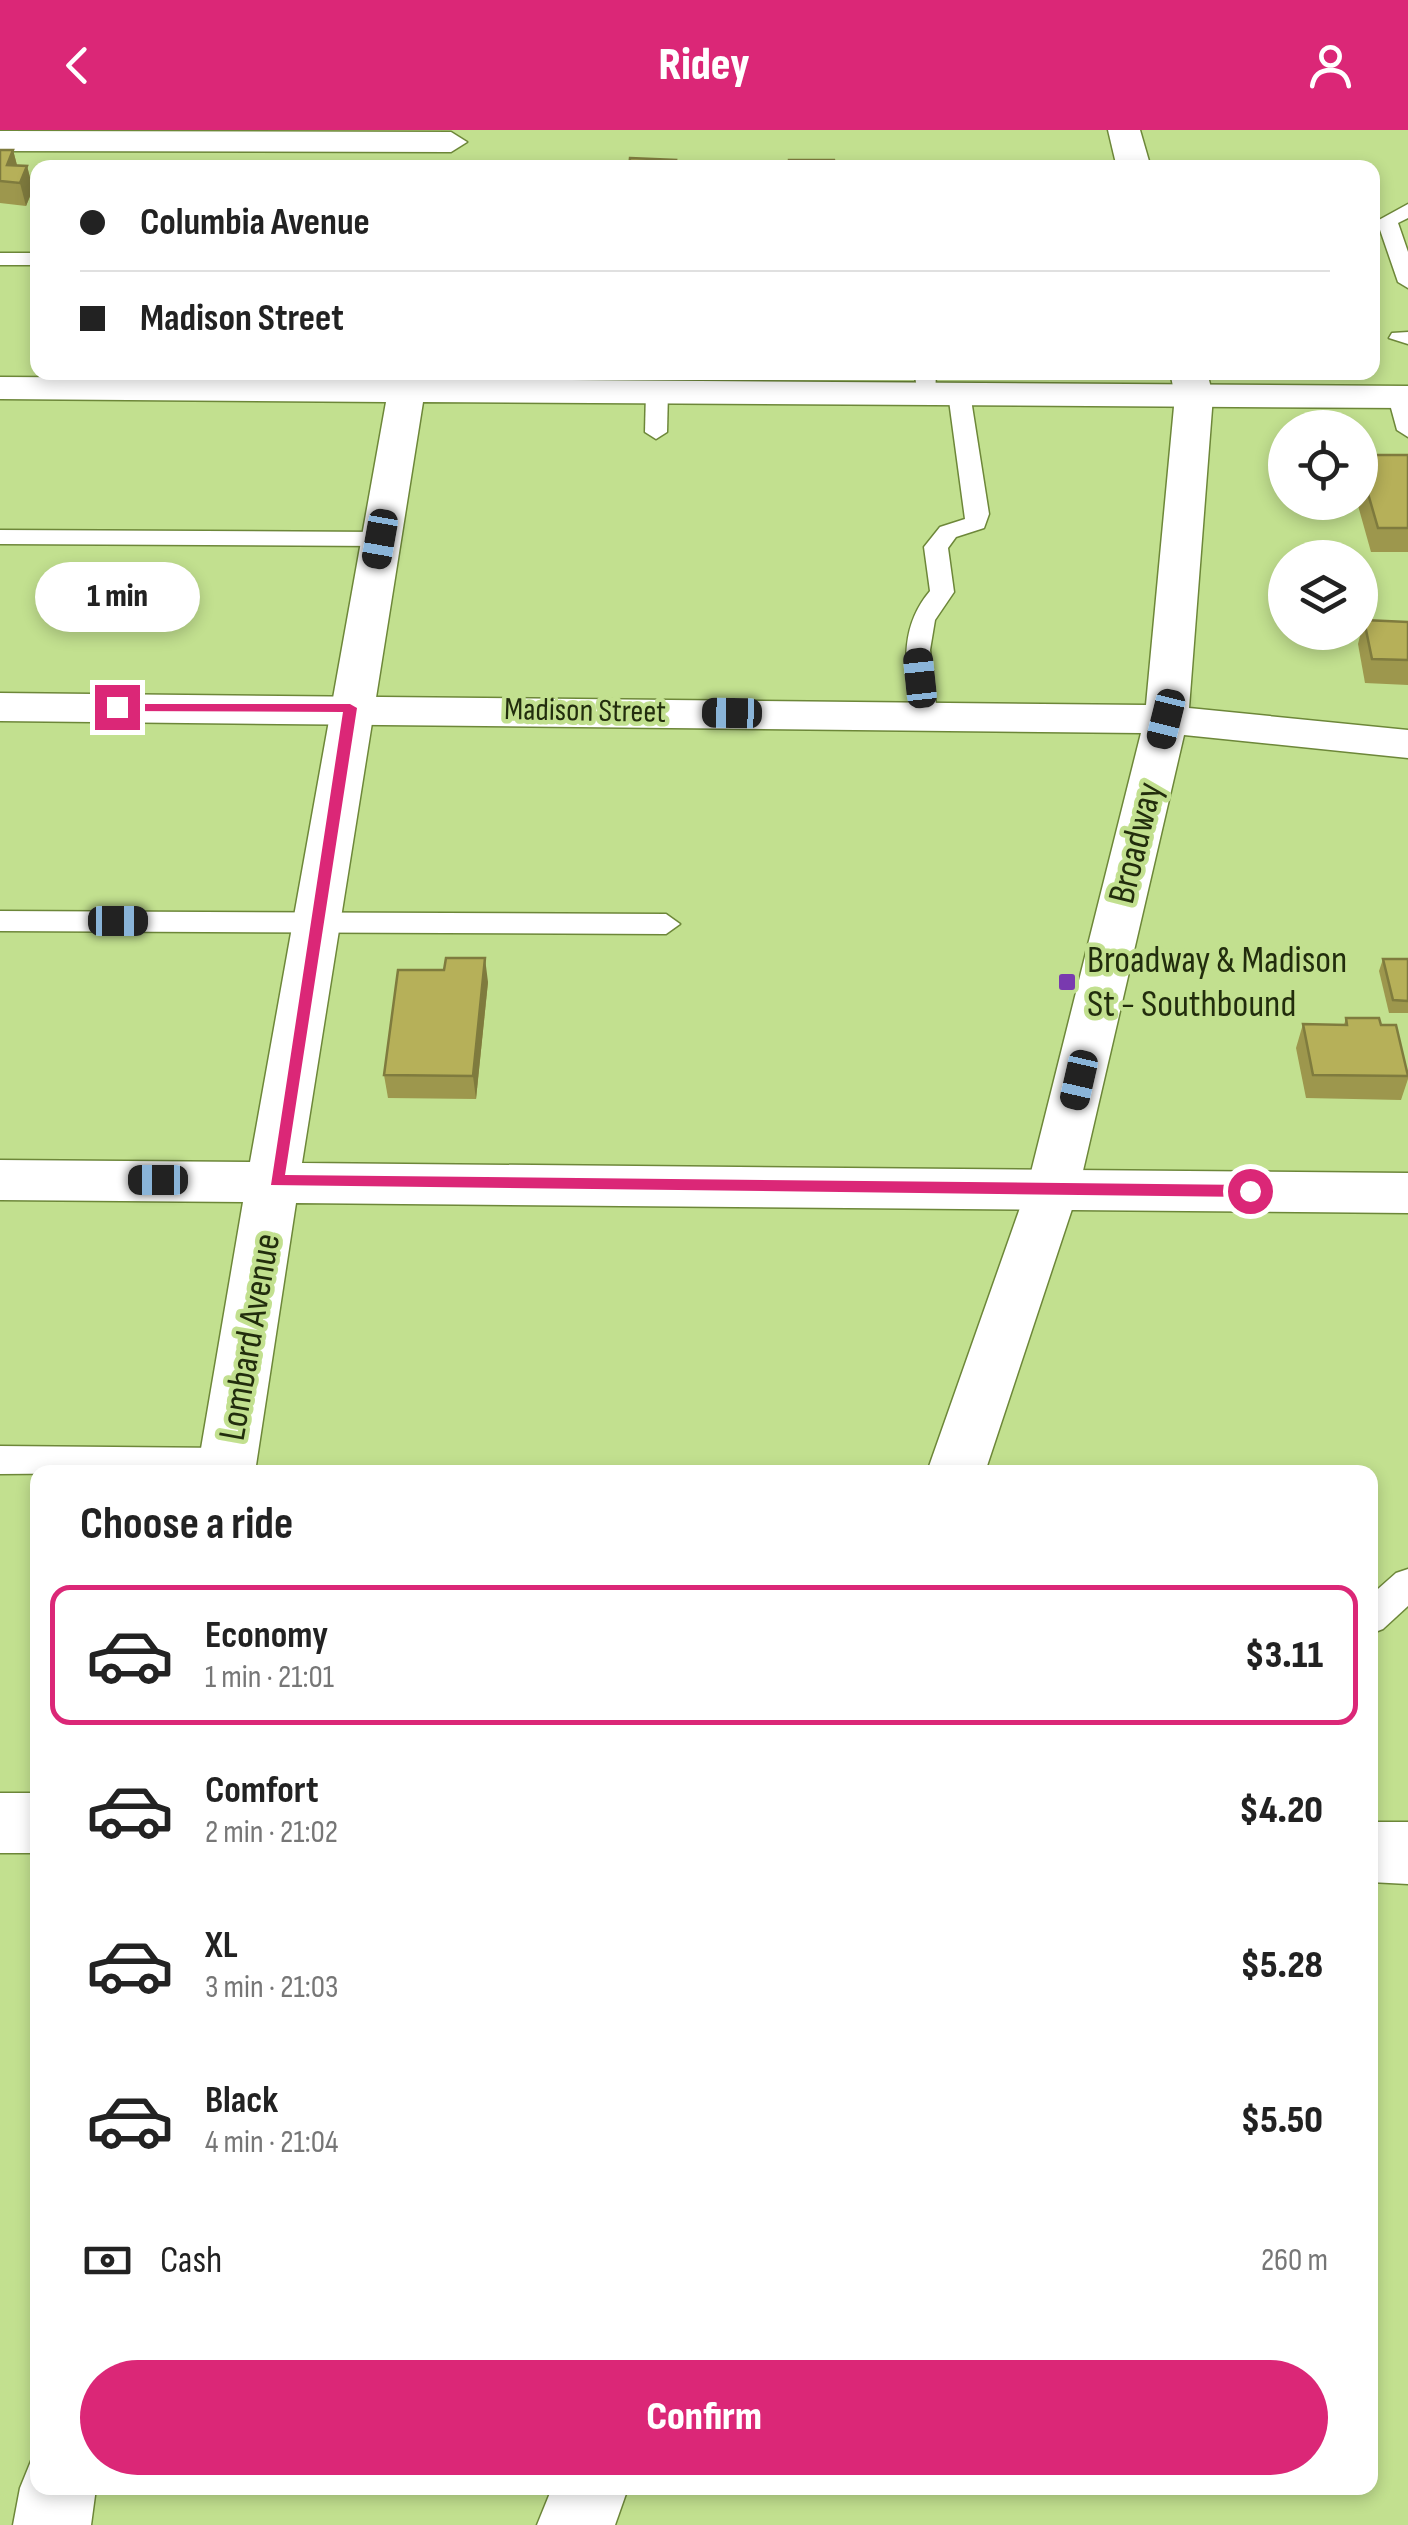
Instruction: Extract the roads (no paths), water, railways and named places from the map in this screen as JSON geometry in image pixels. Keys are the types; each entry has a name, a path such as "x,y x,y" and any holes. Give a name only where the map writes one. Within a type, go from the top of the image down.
{"street":[{"path":"1124,130 1132,160"},
{"path":"0,141 450,146"},
{"path":"0,388 409,380 657,391 1192,384 1405,408"},
{"name":"Lombard Avenue","path":"227,1465 350,708 409,380"},
{"name":"Broadway","path":"958,1465 1053,1188 1166,719 1192,384"},
{"name":"Madison Street","path":"0,706 1166,719 1408,744"},
{"path":"0,1180 1408,1193"},
{"path":"0,1823 30,1823"},
{"path":"1378,1852 1408,1853"},
{"path":"52,2525 57,2495"},
{"path":"576,2525 587,2495"}],"lane":[{"path":"1408,210 1387,221 1408,282"},
{"path":"0,259 30,259"},
{"path":"924,716 916,641 924,610 942,592 936,547 948,532 976,523 980,512 964,442 937,386"},
{"path":"656,432 657,391"},
{"path":"0,538 380,539"},
{"path":"0,921 666,924"},
{"path":"0,1460 162,1465"},
{"path":"1378,1611 1408,1584"}],"place":[{"name":"Broadway & Madison St - Southbound","path":"1067,982"}]}
